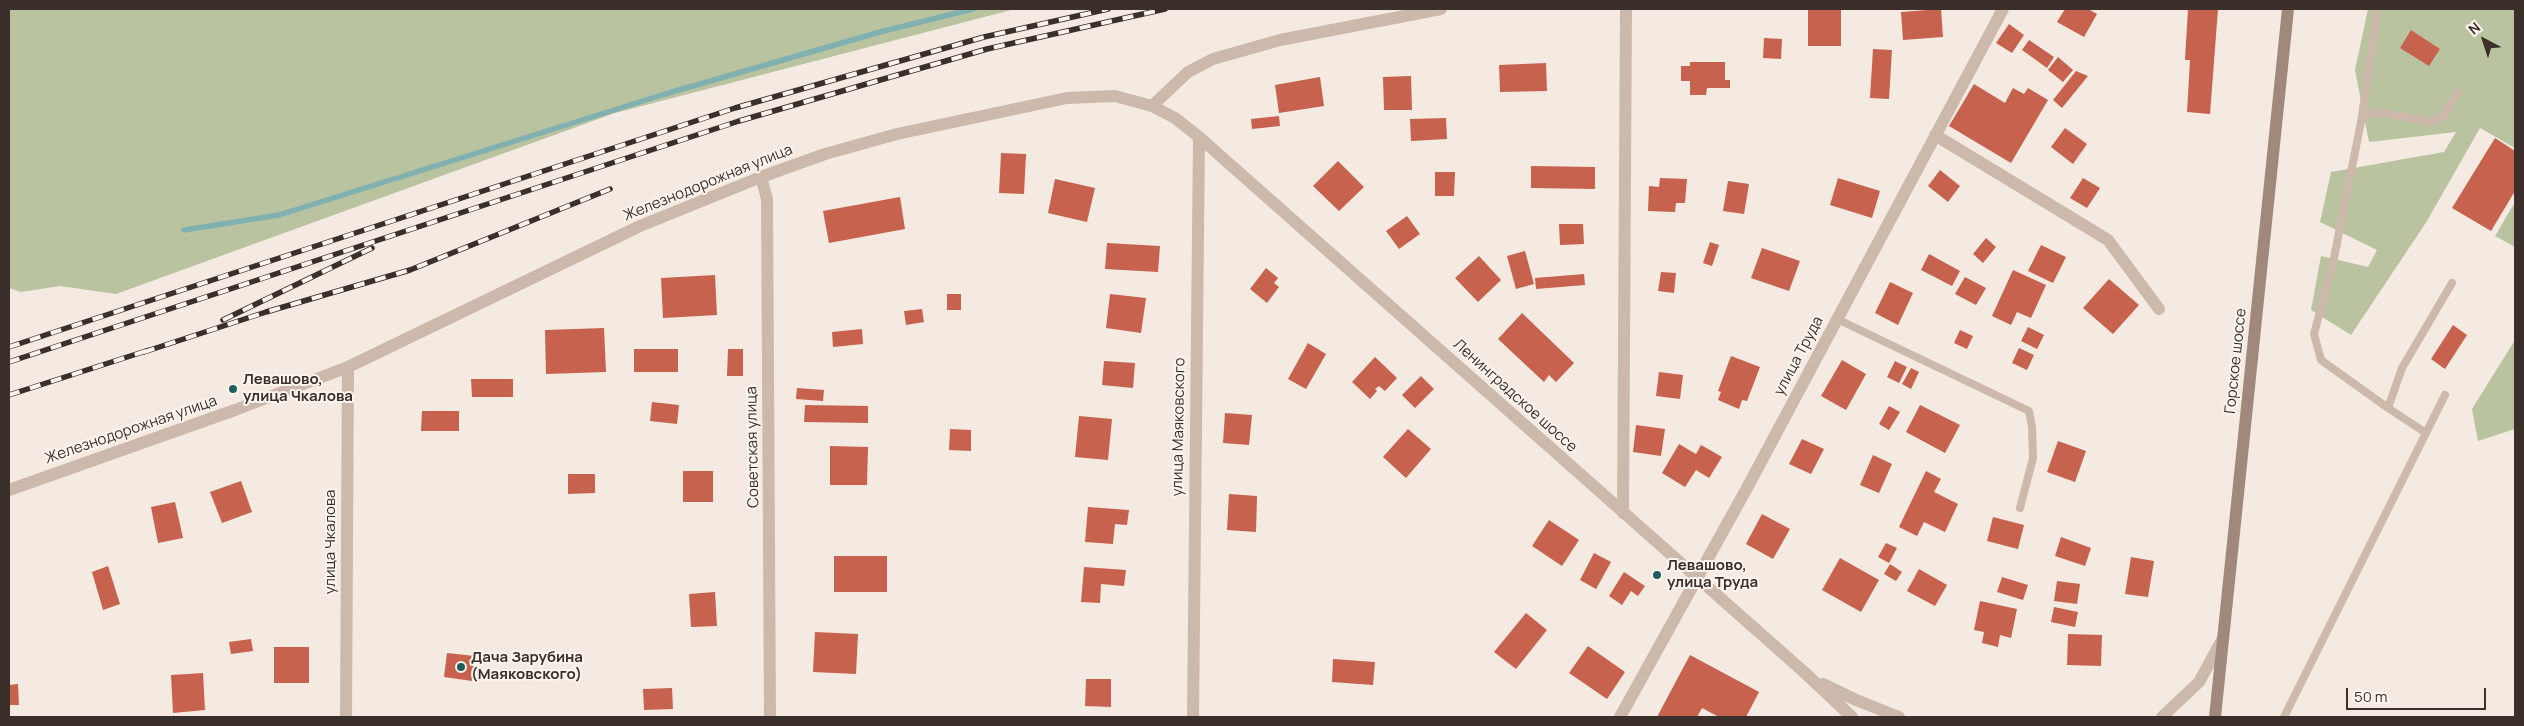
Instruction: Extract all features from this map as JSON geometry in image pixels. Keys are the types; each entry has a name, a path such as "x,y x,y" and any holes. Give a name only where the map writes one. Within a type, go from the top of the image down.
{"main road":[{"name":"Горское шоссе","path":"2215,717 2288,9"}],"street":[{"path":"1152,106 1188,72 1213,59 1280,40 1441,9"},
{"path":"1622,513 1626,9"},
{"name":"улица Труда","path":"1620,717 2003,9"},
{"name":"Железнодорожная улица","path":"9,490 235,410 348,366 640,226 825,154 897,134 1067,98 1115,96 1152,106"},
{"name":"Ленинградское шоссе","path":"1152,106 1175,118 1198,136 1804,672 1852,717"},
{"path":"1935,135 2108,240 2159,309"},
{"name":"улица Маяковского","path":"1193,717 1198,136"},
{"name":"Советская улица","path":"762,177 767,199 770,717"},
{"name":"улица Чкалова","path":"346,717 348,366"},
{"path":"2162,717 2199,682 2224,636"},
{"path":"1804,672 1856,700 1899,717"}],"lane":[{"path":"2378,9 2361,122 2334,258 2314,334 2321,360 2426,433"},
{"path":"2361,122 2368,115 2380,112 2430,122 2444,116 2458,92"},
{"path":"2388,408 2402,368 2452,283"},
{"path":"1837,319 2028,411 2032,427 2033,458 2020,508"},
{"path":"2284,717 2445,395"}],"green space":[{"path":"9,9 1015,9 615,113 116,294 60,286 21,292 9,288"},
{"path":"2368,9 2515,9 2515,148 2480,128 2427,221 2351,335 2311,310 2321,256 2368,267 2377,250 2320,222 2331,172 2444,152 2456,132 2369,142 2355,70"},
{"path":"2515,202 2515,247 2495,236"},
{"path":"2515,340 2515,429 2478,441 2472,409"}],"building":[{"path":"1941,9 1943,37 1903,40 1901,12"},
{"path":"2065,9 2088,9 2097,14 2084,37 2057,22"},
{"path":"2188,9 2218,9 2210,114 2187,112 2190,60 2185,60"},
{"path":"1808,10 1841,10 1841,46 1808,46"},
{"path":"2009,24 2024,35 2012,53 1996,43"},
{"path":"2411,30 2440,49 2429,66 2400,48"},
{"path":"1764,38 1782,39 1781,59 1763,58"},
{"path":"2029,40 2054,57 2047,68 2022,50"},
{"path":"1873,49 1892,50 1889,99 1870,98"},
{"path":"2058,57 2073,70 2063,82 2048,70"},
{"path":"1690,62 1725,62 1725,80 1730,80 1730,88 1707,88 1706,95 1690,95 1690,81 1681,81 1681,66 1690,66"},
{"path":"1546,63 1547,91 1500,92 1499,65"},
{"path":"2076,71 2088,76 2062,108 2053,100"},
{"path":"1411,76 1412,110 1384,110 1383,77"},
{"path":"1320,77 1324,106 1279,113 1275,85"},
{"path":"1974,84 2005,103 2013,88 2024,94 2028,88 2048,100 2011,163 1949,126"},
{"path":"1279,116 1280,126 1252,129 1251,119"},
{"path":"1446,118 1447,139 1411,141 1410,119"},
{"path":"2065,128 2087,144 2073,164 2051,147"},
{"path":"2495,138 2515,151 2515,191 2491,231 2452,208"},
{"path":"1001,153 1026,154 1024,194 999,193"},
{"path":"1338,161 1364,187 1339,211 1313,186"},
{"path":"1531,166 1595,167 1595,189 1531,188"},
{"path":"1940,170 1960,186 1948,202 1928,186"},
{"path":"1435,172 1455,172 1454,196 1435,196"},
{"path":"1660,178 1687,179 1685,203 1676,203 1675,212 1648,211 1649,186 1659,187"},
{"path":"1838,178 1880,191 1872,218 1830,205"},
{"path":"2083,178 2100,188 2087,208 2070,198"},
{"path":"1055,179 1095,188 1087,222 1048,213"},
{"path":"1728,181 1749,184 1744,214 1723,211"},
{"path":"900,197 905,229 829,243 823,211"},
{"path":"1407,216 1420,234 1399,249 1386,231"},
{"path":"1559,224 1583,224 1584,244 1560,245"},
{"path":"1986,238 1996,247 1983,263 1973,254"},
{"path":"1710,242 1719,245 1712,266 1703,263"},
{"path":"1107,243 1160,246 1158,272 1105,269"},
{"path":"2041,245 2066,257 2053,283 2028,271"},
{"path":"1762,248 1800,261 1789,291 1751,278"},
{"path":"1525,251 1534,284 1516,289 1507,256"},
{"path":"1929,254 1960,271 1952,286 1921,270"},
{"path":"1479,256 1501,280 1478,302 1455,278"},
{"path":"1266,268 1278,278 1274,283 1279,287 1267,303 1250,289"},
{"path":"2013,270 2046,285 2031,318 2017,312 2011,325 1992,316"},
{"path":"1661,272 1676,273 1674,293 1658,291"},
{"path":"1584,274 1585,285 1536,289 1535,278"},
{"path":"715,275 717,315 663,318 661,278"},
{"path":"1965,277 1986,288 1976,305 1955,294"},
{"path":"2109,279 2139,305 2113,334 2083,308"},
{"path":"1890,282 1913,293 1898,325 1875,313"},
{"path":"947,294 961,294 961,310 947,310"},
{"path":"1110,294 1146,298 1141,333 1106,328"},
{"path":"922,309 924,322 906,325 904,311"},
{"path":"1522,313 1574,363 1556,382 1549,375 1544,382 1498,339"},
{"path":"2453,325 2467,335 2445,369 2431,359"},
{"path":"2028,327 2044,335 2037,349 2021,341"},
{"path":"604,328 606,372 546,374 545,330"},
{"path":"862,329 863,344 833,347 832,332"},
{"path":"1960,330 1973,336 1967,349 1954,343"},
{"path":"1308,343 1326,354 1306,389 1288,379"},
{"path":"2019,348 2034,355 2027,370 2012,363"},
{"path":"634,349 678,349 678,372 634,372"},
{"path":"728,349 743,349 743,376 727,376"},
{"path":"1731,356 1760,367 1747,401 1742,400 1739,409 1718,400 1721,392 1718,391"},
{"path":"1375,357 1397,378 1385,391 1379,386 1375,389 1377,391 1370,399 1352,382"},
{"path":"1842,360 1866,374 1846,410 1821,396"},
{"path":"1104,361 1135,363 1133,388 1102,385"},
{"path":"1895,361 1907,367 1899,383 1887,377"},
{"path":"1911,368 1919,372 1911,389 1902,384"},
{"path":"1659,372 1683,375 1680,399 1656,396"},
{"path":"1421,376 1434,389 1415,408 1402,395"},
{"path":"471,379 513,379 513,397 472,397"},
{"path":"797,388 824,390 823,401 796,399"},
{"path":"652,402 679,405 677,424 650,421"},
{"path":"805,405 868,406 868,423 804,422"},
{"path":"1920,405 1960,425 1945,453 1906,432"},
{"path":"1889,406 1900,412 1889,430 1879,424"},
{"path":"422,411 459,411 459,431 421,431"},
{"path":"1225,413 1252,415 1249,445 1223,443"},
{"path":"1079,416 1112,419 1108,460 1075,457"},
{"path":"1636,425 1665,429 1661,456 1633,452"},
{"path":"950,429 971,430 971,451 949,450"},
{"path":"1408,429 1431,449 1406,478 1383,457"},
{"path":"1802,439 1824,449 1811,474 1789,464"},
{"path":"2058,441 2086,451 2075,482 2047,472"},
{"path":"1679,444 1696,454 1701,445 1722,457 1709,478 1696,470 1685,487 1662,473"},
{"path":"830,446 868,447 867,485 830,485"},
{"path":"1873,455 1892,464 1879,493 1860,485"},
{"path":"683,471 713,471 713,502 683,502"},
{"path":"1926,471 1941,479 1934,492 1958,504 1945,532 1924,522 1917,536 1899,527"},
{"path":"568,474 595,474 595,493 568,494"},
{"path":"241,481 252,512 222,523 210,492"},
{"path":"1229,494 1257,496 1256,532 1227,530"},
{"path":"175,502 183,538 158,543 151,507"},
{"path":"1088,507 1129,510 1127,525 1115,524 1113,544 1085,542"},
{"path":"1762,514 1790,529 1773,559 1746,544"},
{"path":"1993,517 2024,525 2018,549 1987,541"},
{"path":"1549,520 1579,540 1562,566 1532,546"},
{"path":"2061,537 2091,548 2085,566 2055,556"},
{"path":"1886,543 1897,548 1889,563 1878,557"},
{"path":"1594,553 1611,562 1596,589 1580,580"},
{"path":"834,556 887,556 887,592 834,592"},
{"path":"2131,557 2154,561 2148,597 2125,594"},
{"path":"1840,558 1879,580 1861,612 1822,590"},
{"path":"1890,564 1902,572 1896,581 1884,574"},
{"path":"108,566 120,604 103,610 92,572"},
{"path":"1084,567 1126,570 1124,586 1101,584 1100,603 1081,602"},
{"path":"1919,569 1947,585 1935,606 1907,591"},
{"path":"1624,572 1645,586 1638,596 1631,591 1622,605 1609,596"},
{"path":"2002,577 2028,585 2023,600 1997,592"},
{"path":"2057,581 2080,584 2077,604 2054,601"},
{"path":"715,592 717,626 691,627 689,594"},
{"path":"1980,601 2017,609 2011,638 2000,635 1998,647 1982,643 1984,632 1974,630"},
{"path":"2054,607 2078,612 2075,627 2051,622"},
{"path":"1526,613 1547,630 1516,669 1494,652"},
{"path":"815,632 858,634 856,674 813,672"},
{"path":"2068,634 2102,635 2101,666 2067,665"},
{"path":"251,639 253,651 231,654 229,642"},
{"path":"1588,646 1625,672 1607,699 1569,673"},
{"path":"274,647 309,647 309,683 274,683"},
{"path":"447,653 475,656 472,681 444,677"},
{"path":"1690,655 1759,692 1746,717 1719,717 1702,708 1697,717 1657,717"},
{"path":"1333,659 1375,662 1373,685 1332,682"},
{"path":"203,673 205,710 173,713 171,675"},
{"path":"1086,679 1111,679 1111,707 1085,706"},
{"path":"18,684 19,705 9,705 9,685"},
{"path":"672,688 673,709 644,710 643,689"}],"waterway":[{"path":"184,230 279,215 665,94 880,32 973,9"}],"railway":[{"path":"9,347 735,108 984,37 1108,9"},
{"path":"9,362 739,121 987,49 1165,9"},
{"path":"144,352 266,312 410,270 610,189"},
{"path":"223,320 372,248"},
{"path":"9,395 149,350"}],"place":[{"name":"Левашово, улица Чкалова","path":"233,389"},
{"name":"Левашово, улица Труда","path":"1657,575"},
{"name":"Дача Зарубина (Маяковского)","path":"461,667"}]}
